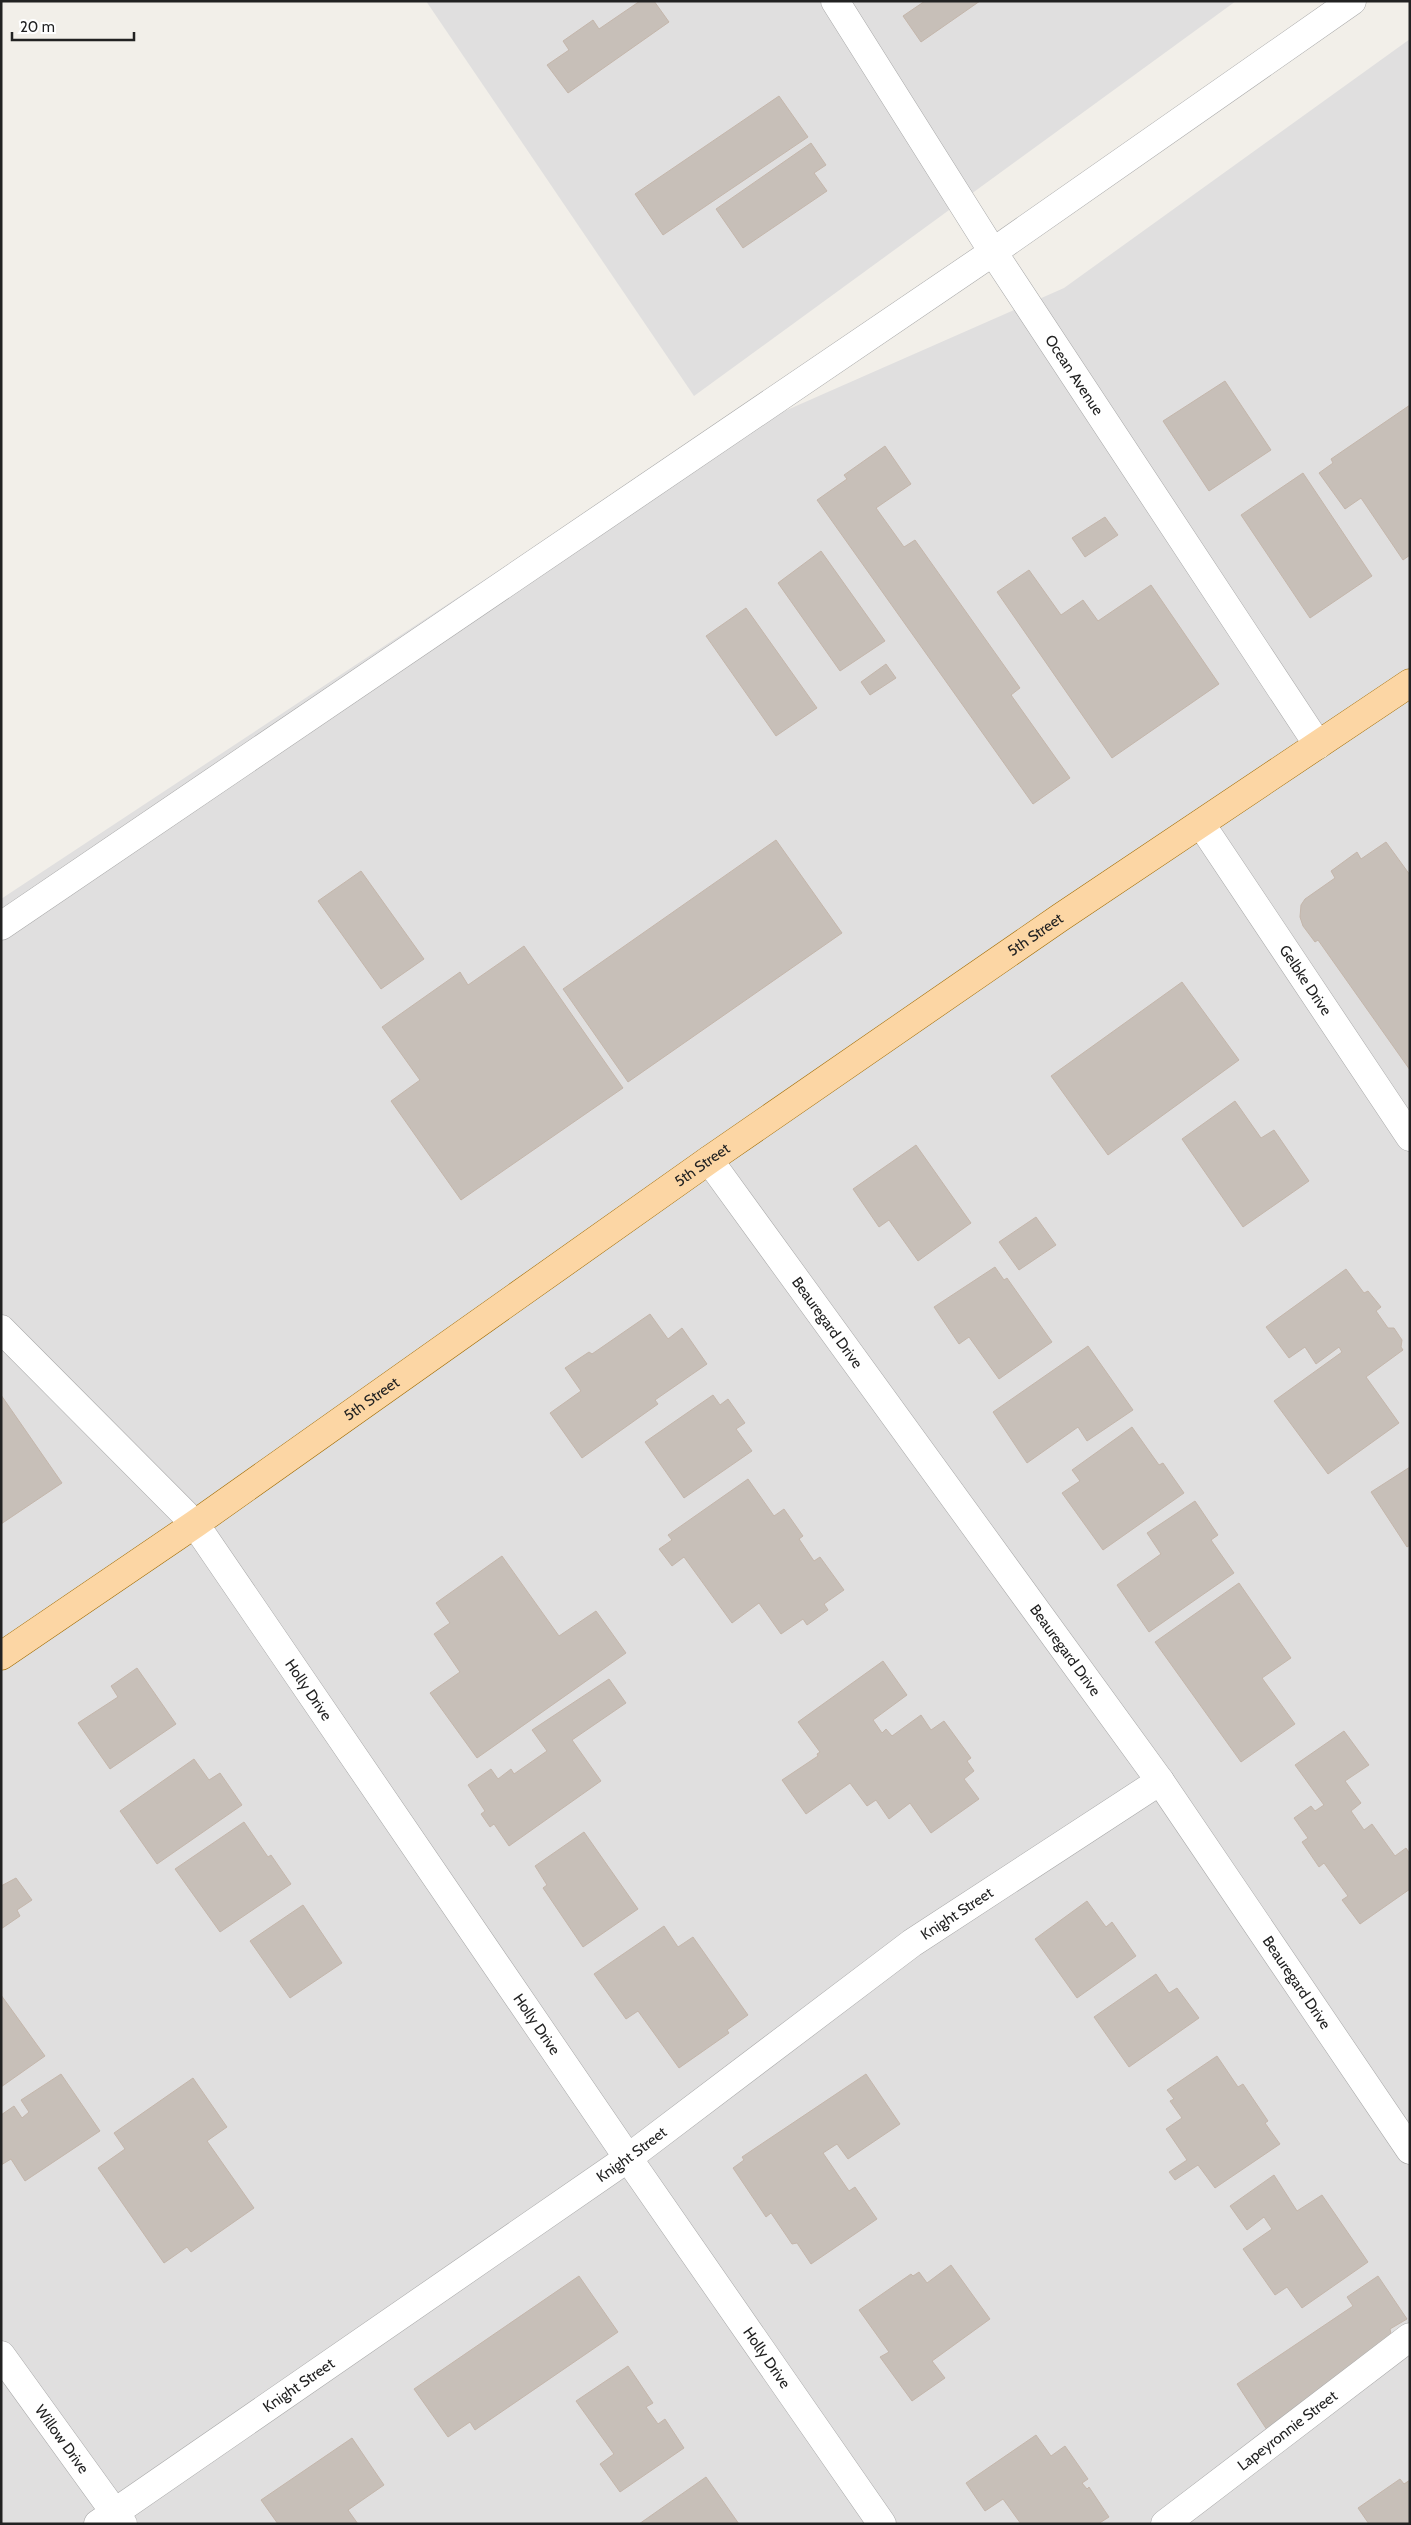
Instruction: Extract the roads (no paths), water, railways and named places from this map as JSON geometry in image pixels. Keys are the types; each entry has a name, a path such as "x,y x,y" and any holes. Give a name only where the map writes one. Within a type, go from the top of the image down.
{"main road":[{"name":"5th Street","path":"1,1656 195,1524 709,1160 1052,922 1410,683"}],"street":[{"name":"Ocean Avenue","path":"835,1 993,252 1318,745"},
{"path":"1,926 993,252 1352,1"},
{"name":"Gelbke Drive","path":"1201,824 1410,1137"},
{"name":"Beauregard Drive","path":"709,1160 1160,1781 1410,2150"},
{"name":"Holly Drive","path":"1,1329 195,1524 628,2158 882,2524"},
{"name":"Knight Street","path":"112,2520 628,2158 912,1943 1160,1781"},
{"name":"Lapeyronnie Street","path":"1165,2524 1410,2338"},
{"name":"Willow Drive","path":"1,2355 112,2520"}]}
